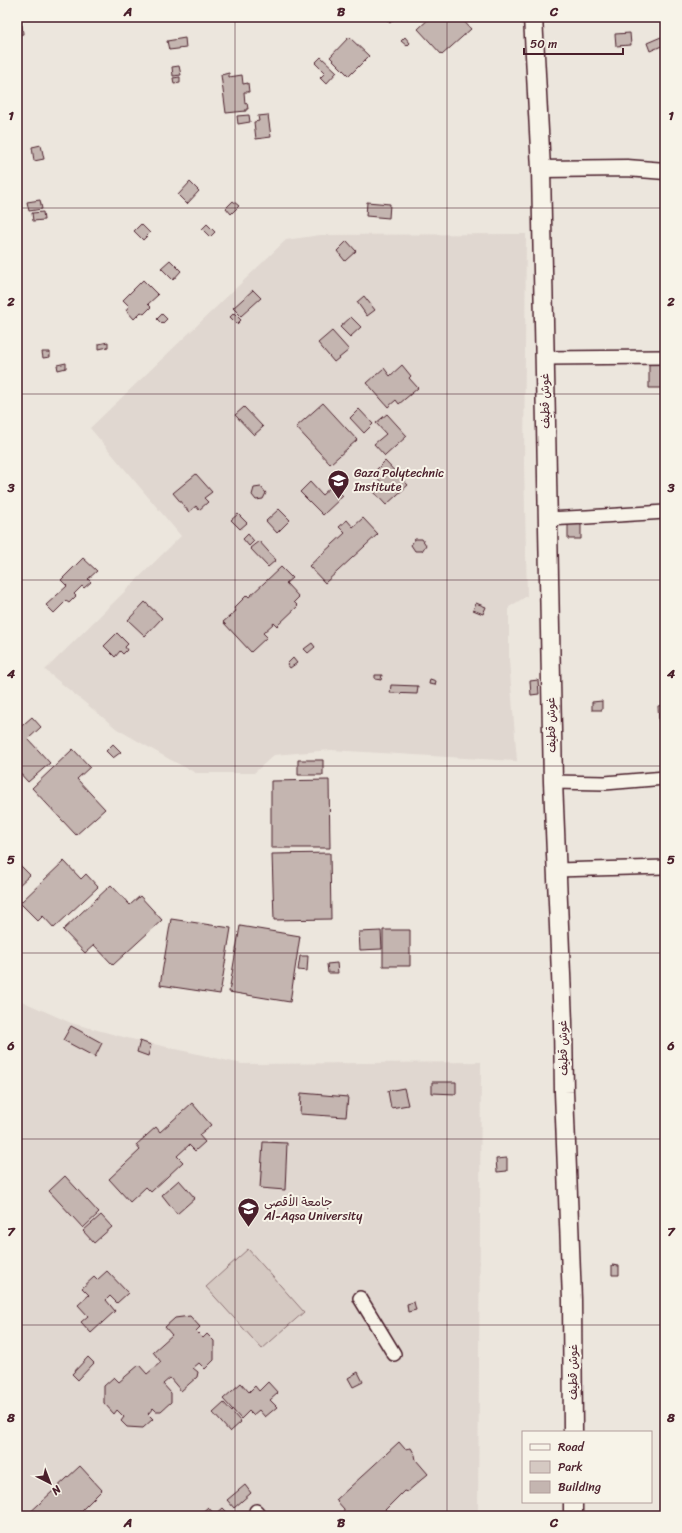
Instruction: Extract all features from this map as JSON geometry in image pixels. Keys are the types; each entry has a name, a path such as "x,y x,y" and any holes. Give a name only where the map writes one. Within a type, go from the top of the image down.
{"main road":[{"name":"غوش قطيف","path":"533,17 541,169 553,782 572,1300 573,1431"},
{"path":"573,1503 573,1516"}],"street":[{"path":"541,169 627,168 665,171"},
{"path":"544,358 665,357"},
{"path":"547,519 587,518 665,512"},
{"path":"553,782 605,783 665,778"},
{"path":"556,870 665,867"},
{"path":"360,1298 394,1354"}],"shaded area":[{"name":"Gaza Polytechnic Institute","path":"526,234 524,465 527,596 509,607 509,660 517,761 331,750 274,755 254,773 196,773 117,729 45,670 181,536 90,428 286,240 320,235"},
{"name":"جامعة الأقصى Al-Aqsa University","path":"17,999 71,1023 127,1038 242,1064 481,1062 478,1516 17,1516"}],"green space":[{"path":"248,1249 304,1312 262,1349 206,1287"}],"building":[{"path":"17,17 19,25 22,25 23,34 17,35"},
{"path":"384,17 395,17 390,23"},
{"path":"431,17 460,17 471,29 442,55 418,29"},
{"path":"630,33 631,45 616,46 615,34"},
{"path":"349,37 369,56 349,76 330,57"},
{"path":"405,37 410,43 407,46 401,41"},
{"path":"661,37 664,45 650,51 647,43"},
{"path":"185,38 186,48 169,50 167,41"},
{"path":"321,57 337,72 326,84 320,78 325,73 315,63"},
{"path":"179,66 181,75 173,76 172,67"},
{"path":"229,73 229,77 242,75 243,84 248,83 249,92 244,92 245,104 247,103 248,109 246,109 246,111 226,113 221,75"},
{"path":"180,77 180,83 174,84 173,78"},
{"path":"249,115 250,122 238,124 237,116"},
{"path":"268,115 271,137 256,139 254,122 259,121 258,116"},
{"path":"41,145 44,159 34,161 32,147"},
{"path":"190,182 199,191 187,204 178,195"},
{"path":"40,200 42,209 29,211 27,202"},
{"path":"233,201 239,206 231,214 226,208"},
{"path":"367,202 390,204 389,218 366,216"},
{"path":"43,212 44,220 33,221 32,213"},
{"path":"141,224 150,233 143,240 134,231"},
{"path":"207,224 215,232 210,237 202,229"},
{"path":"347,241 356,251 345,261 337,251"},
{"path":"170,260 181,271 173,280 161,268"},
{"path":"143,280 158,295 148,304 151,307 144,314 141,312 134,319 126,310 129,306 123,300"},
{"path":"253,290 261,298 241,316 233,308"},
{"path":"364,296 375,310 367,316 357,302"},
{"path":"234,313 241,320 237,324 230,317"},
{"path":"162,314 167,319 162,324 157,319"},
{"path":"351,317 361,327 350,337 340,327"},
{"path":"332,331 349,350 334,362 318,343"},
{"path":"108,342 108,347 99,349 99,344"},
{"path":"42,352 50,352 50,357 43,358"},
{"path":"649,362 665,362 665,388 649,388"},
{"path":"66,363 66,368 58,370 57,365"},
{"path":"402,365 411,376 409,378 418,388 399,404 396,400 388,407 367,383 384,368 390,376"},
{"path":"323,403 357,440 330,464 296,427"},
{"path":"244,407 263,427 254,435 235,415"},
{"path":"359,409 373,424 364,433 350,418"},
{"path":"387,414 407,436 385,456 374,444 386,434 376,423"},
{"path":"385,461 408,485 386,505 374,492 383,484 373,473"},
{"path":"196,474 212,492 204,498 208,502 199,510 196,506 189,512 173,493"},
{"path":"310,482 322,495 333,485 343,496 323,515 300,492"},
{"path":"261,487 266,493 263,499 256,500 252,495 254,488"},
{"path":"279,509 290,520 277,533 266,521"},
{"path":"238,514 247,523 240,529 231,520"},
{"path":"363,518 378,534 325,583 309,566 345,533 339,527 347,520 353,527"},
{"path":"568,524 581,524 581,539 568,539"},
{"path":"248,534 254,541 249,546 243,539"},
{"path":"415,539 422,539 426,545 422,551 415,551 411,545"},
{"path":"259,541 276,560 268,567 250,548"},
{"path":"83,558 97,571 88,579 91,582 84,588 82,586 74,594 76,596 69,603 66,601 54,613 46,605 67,586 61,580"},
{"path":"281,567 292,578 286,583 299,597 294,602 298,606 277,626 274,623 263,633 267,637 251,652 223,622 236,611 234,608 247,595 249,597"},
{"path":"145,602 162,618 145,636 128,620"},
{"path":"476,603 486,607 483,614 473,610"},
{"path":"117,633 128,644 125,647 127,650 123,654 120,651 115,657 104,646"},
{"path":"312,643 315,647 308,653 304,649"},
{"path":"293,658 297,663 290,668 287,664"},
{"path":"375,675 382,675 381,680 375,679"},
{"path":"430,679 436,681 435,685 429,684"},
{"path":"538,680 539,694 531,695 530,681"},
{"path":"391,685 418,686 417,694 390,693"},
{"path":"602,701 602,710 592,710 592,702"},
{"path":"665,705 665,722 659,722 658,706"},
{"path":"32,717 41,727 28,739 50,763 28,782 17,770 17,730"},
{"path":"113,744 121,752 113,758 106,751"},
{"path":"73,749 90,767 77,779 105,809 76,835 32,788"},
{"path":"298,760 323,760 323,775 298,775"},
{"path":"329,780 330,848 271,848 271,781"},
{"path":"330,853 331,919 274,920 272,854"},
{"path":"64,861 81,879 86,874 98,887 54,928 43,916 38,921 20,903"},
{"path":"17,862 30,875 17,887"},
{"path":"111,885 130,905 140,896 162,920 113,965 94,945 85,953 63,930"},
{"path":"171,919 231,928 220,994 160,985"},
{"path":"240,926 300,936 290,1002 229,992"},
{"path":"383,930 410,930 410,966 383,966"},
{"path":"381,931 382,949 360,950 359,932"},
{"path":"300,956 308,956 307,971 298,970"},
{"path":"337,963 338,973 328,973 327,964"},
{"path":"71,1026 102,1043 95,1057 63,1040"},
{"path":"140,1041 151,1045 148,1056 137,1052"},
{"path":"432,1082 456,1082 456,1094 432,1093"},
{"path":"404,1088 408,1105 391,1108 388,1091"},
{"path":"301,1093 348,1097 346,1117 300,1114"},
{"path":"192,1103 211,1125 199,1135 205,1142 195,1151 189,1145 177,1156 183,1162 151,1192 146,1187 130,1202 109,1179 140,1150 136,1145 156,1127 160,1132"},
{"path":"263,1142 287,1143 285,1190 260,1188"},
{"path":"507,1158 507,1171 497,1172 496,1159"},
{"path":"65,1176 99,1213 83,1228 49,1191"},
{"path":"179,1180 195,1198 177,1214 162,1195"},
{"path":"101,1215 112,1227 94,1243 83,1231"},
{"path":"612,1265 619,1266 619,1275 612,1275"},
{"path":"107,1271 128,1293 117,1303 110,1296 106,1300 115,1311 91,1333 81,1322 88,1316 78,1305 89,1295 82,1288 94,1277 97,1280"},
{"path":"414,1302 416,1310 408,1312 407,1304"},
{"path":"190,1316 200,1327 196,1331 203,1338 207,1334 214,1341 214,1360 205,1369 199,1363 193,1368 198,1372 197,1377 181,1391 170,1378 163,1384 171,1393 171,1402 161,1411 156,1411 153,1408 148,1414 153,1419 143,1428 127,1427 121,1421 124,1417 117,1410 114,1414 104,1403 104,1386 114,1377 119,1382 139,1365 147,1374 161,1362 153,1352 172,1335 165,1327 175,1318"},
{"path":"88,1357 94,1363 78,1380 72,1374"},
{"path":"358,1372 363,1382 353,1387 348,1378"},
{"path":"268,1382 278,1393 270,1400 277,1407 265,1417 259,1410 253,1415 249,1411 241,1419 223,1399 241,1383 249,1392 255,1386 259,1391"},
{"path":"224,1403 241,1422 230,1432 213,1413"},
{"path":"399,1442 405,1449 411,1448 416,1460 428,1474 407,1492 404,1491 384,1511 385,1513 382,1516 343,1516 344,1509 336,1500"},
{"path":"80,1466 102,1490 80,1512 84,1516 26,1516"},
{"path":"245,1485 251,1493 234,1508 227,1500"},
{"path":"208,1507 215,1515 223,1508 229,1514 227,1516 202,1516 200,1514"}],"place":[{"name":"Gaza Polytechnic Institute","path":"338,500"},
{"name":"جامعة الأقصى Al-Aqsa University","path":"248,1228"}]}
